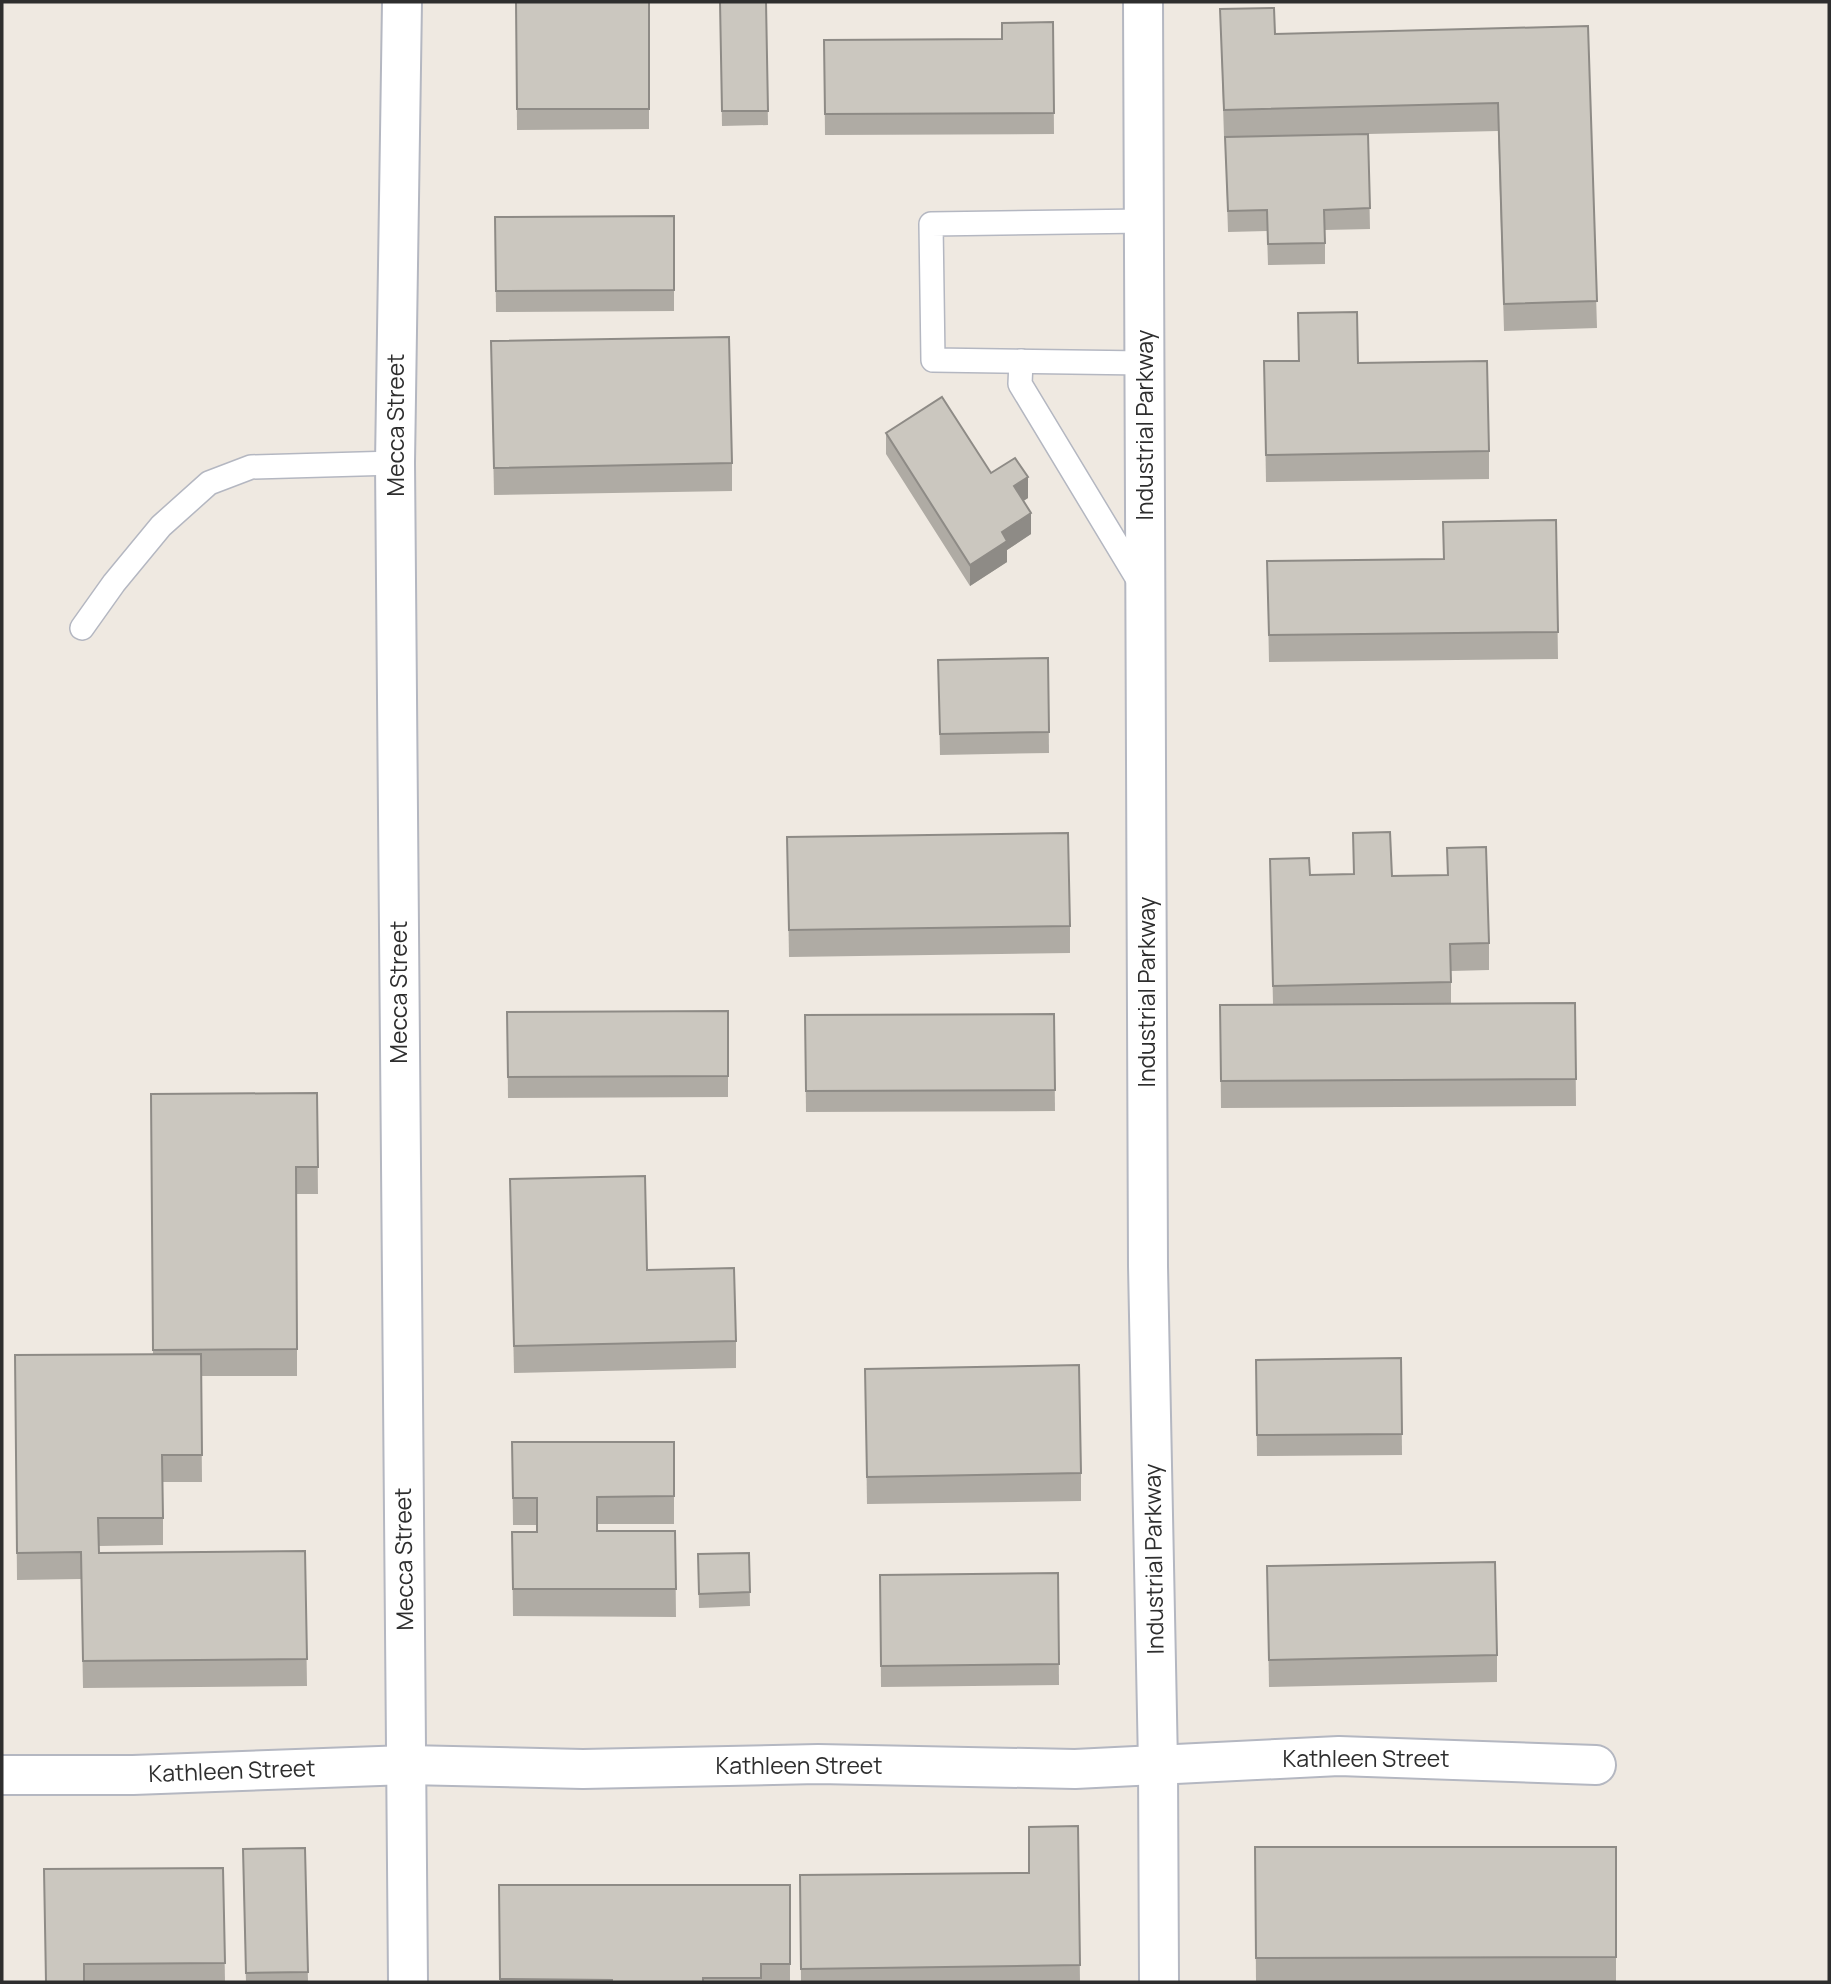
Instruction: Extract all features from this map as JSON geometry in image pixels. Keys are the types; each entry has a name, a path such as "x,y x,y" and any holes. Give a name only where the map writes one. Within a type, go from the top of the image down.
{"street":[{"name":"Mecca Street","path":"402,2 395,463 408,1982"},
{"name":"Industrial Parkway","path":"1143,2 1148,1252 1158,1764 1159,1982"},
{"name":"Kathleen Street","path":"2,1775 133,1775 407,1765 583,1769 818,1765 1075,1769 1339,1755 1596,1765"}],"lane":[{"path":"1143,221 931,224 933,360 1144,363"},
{"path":"1021,361 1020,384 1146,592"},
{"path":"82,628 160,526 209,483 251,467 395,463"}],"building":[{"path":"516,2 649,2 649,109 517,109"},
{"path":"720,2 766,2 768,111 722,111"},
{"path":"1274,8 1275,34 1588,26 1597,301 1504,304 1498,103 1224,110 1220,9"},
{"path":"1053,22 1054,113 825,114 824,40 1002,39 1002,23"},
{"path":"1368,134 1370,208 1324,210 1325,243 1268,244 1267,210 1228,211 1225,137"},
{"path":"674,216 674,290 496,291 495,217"},
{"path":"1357,312 1358,363 1487,361 1489,451 1266,455 1264,361 1299,361 1298,313"},
{"path":"729,337 732,463 494,468 491,341"},
{"path":"942,397 991,473 1015,458 1028,477 1014,486 1031,513 1002,532 1007,541 970,565 886,433"},
{"path":"1556,520 1558,632 1269,635 1267,561 1444,559 1443,522"},
{"path":"1048,658 1049,732 940,734 938,660"},
{"path":"1390,832 1392,876 1448,875 1447,848 1486,847 1489,943 1450,944 1451,982 1273,986 1270,859 1309,858 1310,875 1354,874 1353,833"},
{"path":"1068,833 1070,926 789,930 787,837"},
{"path":"1575,1003 1576,1079 1221,1081 1220,1005"},
{"path":"728,1011 728,1076 508,1077 507,1012"},
{"path":"1054,1014 1055,1090 806,1091 805,1015"},
{"path":"317,1093 318,1167 296,1167 297,1349 153,1350 151,1094"},
{"path":"645,1176 647,1270 734,1268 736,1341 514,1346 510,1179"},
{"path":"201,1354 202,1455 162,1455 163,1518 98,1518 99,1553 305,1551 307,1659 83,1661 81,1552 17,1553 15,1355"},
{"path":"1401,1358 1402,1434 1257,1435 1256,1360"},
{"path":"1079,1365 1081,1473 867,1477 865,1369"},
{"path":"512,1442 674,1442 674,1496 597,1497 597,1531 675,1531 676,1589 513,1589 512,1532 537,1532 537,1498 513,1498"},
{"path":"749,1553 750,1592 699,1594 698,1554"},
{"path":"1495,1562 1497,1655 1269,1660 1267,1566"},
{"path":"1058,1573 1059,1664 881,1666 880,1575"},
{"path":"1078,1826 1080,1965 801,1969 800,1875 1029,1873 1029,1827"},
{"path":"1255,1847 1616,1847 1616,1957 1256,1958"},
{"path":"305,1848 308,1972 246,1973 243,1849"},
{"path":"223,1868 225,1963 84,1964 84,1982 46,1982 44,1869"},
{"path":"499,1885 790,1885 790,1964 761,1964 761,1978 703,1978 703,1982 500,1979"}]}
